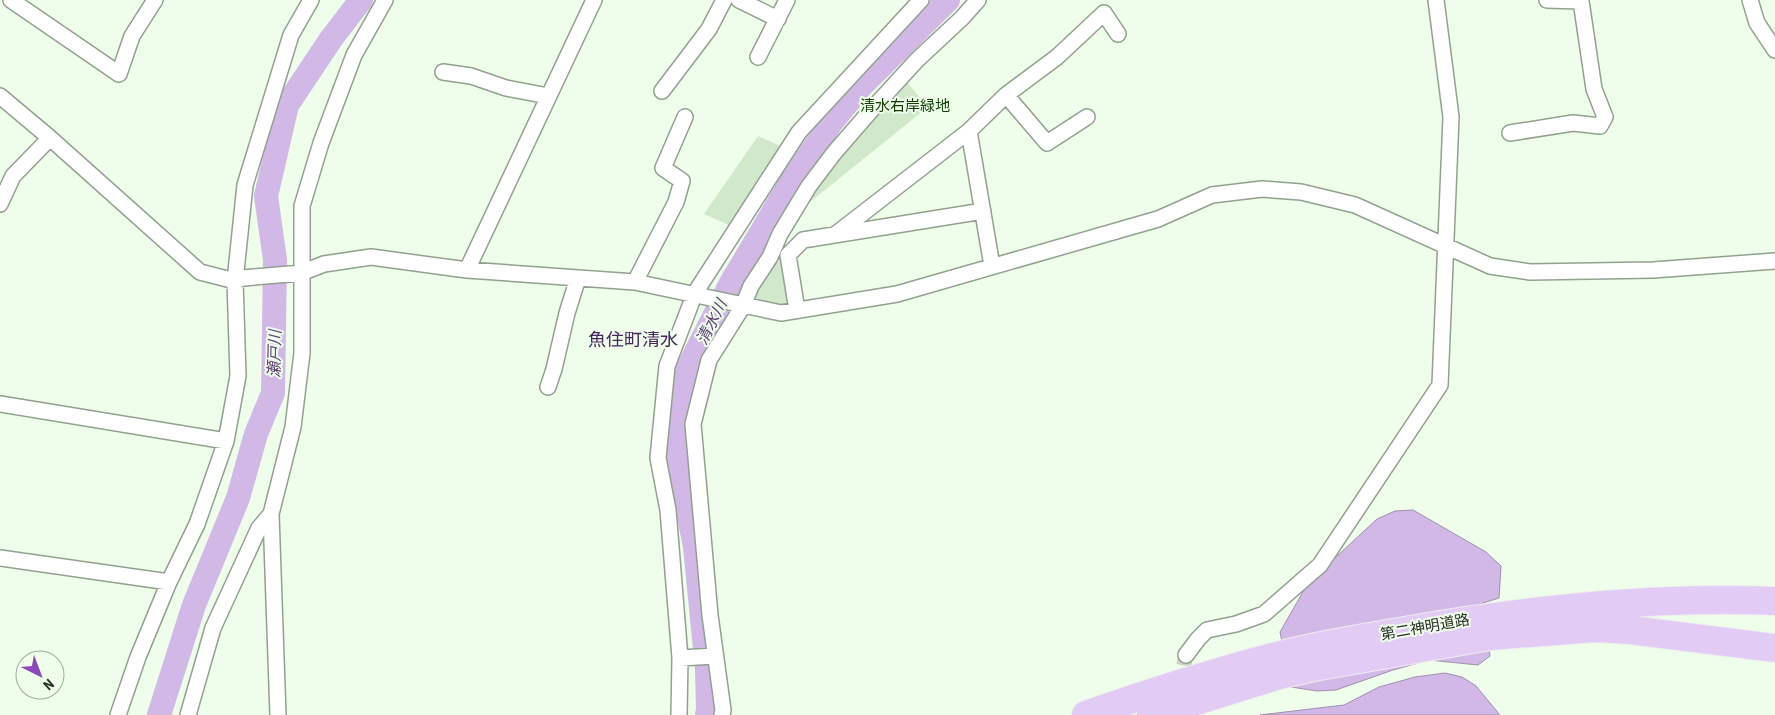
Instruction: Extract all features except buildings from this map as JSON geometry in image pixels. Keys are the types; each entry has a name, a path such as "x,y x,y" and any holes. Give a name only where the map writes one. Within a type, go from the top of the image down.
{"highway":[{"name":"第二神明道路","path":"1150,715 1281,665 1353,640 1490,626 1575,607 1656,600 1775,601"},
{"name":"第二神明道路","path":"1490,626 1630,630 1775,648"},
{"name":"第二神明道路","path":"1086,715 1168,687 1281,665"}],"street":[{"path":"11,0 119,74 132,36 155,0"},
{"path":"118,715 138,657 169,582 197,524 226,441 238,376 239,279 245,185 291,35 311,0"},
{"path":"278,715 272,514 293,427 302,353 297,273 302,206 321,143 354,55 385,0"},
{"path":"468,270 594,0"},
{"path":"662,91 709,29 724,0"},
{"path":"739,0 778,19"},
{"path":"758,57 787,0"},
{"path":"679,715 680,658 668,510 658,458 667,366 696,293 799,132 921,0"},
{"path":"724,713 710,615 693,424 709,360 743,306 751,286 770,257 780,234 809,186 834,153 917,60 962,18 978,0"},
{"path":"1186,655 1198,639 1208,630 1236,624 1264,614 1320,565 1440,385 1451,117 1436,0"},
{"path":"1510,133 1574,123 1600,126 1605,117 1594,89 1581,1 1547,0"},
{"path":"1750,0 1757,23 1775,50"},
{"path":"836,234 969,131 1006,95 1057,57 1104,13 1118,34"},
{"path":"443,72 471,76 506,88 548,96"},
{"path":"1006,95 1048,143 1087,117"},
{"path":"0,96 50,138 200,272 239,279 297,273 324,264 371,257 468,270 636,282 696,293 743,306 781,313 897,294 1158,219 1212,195 1262,189 1301,192 1355,205 1490,266 1530,272 1653,270 1775,261"},
{"path":"636,282 676,202 682,181 663,168 685,117"},
{"path":"969,131 992,266"},
{"path":"0,204 13,176 50,138"},
{"path":"797,310 788,255 803,240 983,211"},
{"path":"548,386 578,278"},
{"path":"0,404 226,441"},
{"path":"188,715 213,628 259,528 272,514"},
{"path":"0,558 169,582"},
{"path":"680,658 715,656"}],"green space":[{"name":"清水右岸緑地","path":"906,81 928,107 805,206 845,149"},
{"path":"758,136 783,147 731,226 704,214"},
{"path":"782,255 789,302 785,306 749,302 756,286"}],"shaded area":[{"path":"1413,510 1486,552 1501,566 1499,598 1483,603 1490,656 1478,665 1429,660 1393,670 1336,690 1317,691 1291,687 1280,632 1308,583 1377,519 1395,511"},
{"path":"1445,673 1462,677 1476,686 1500,715 1260,715 1344,705 1379,687 1415,677"}],"waterway":[{"name":"瀬戸川","path":"159,715 194,605 238,498 256,434 273,393 275,260 266,196 287,105 331,39 361,0"},
{"name":"清水川","path":"707,715 707,669 695,547 677,455 683,378 731,283 791,182 831,123 863,84 948,0"}],"tunnel":[{"path":"1179,688 1186,655"}],"district":[{"name":"魚住町清水","path":"633,340"}]}
